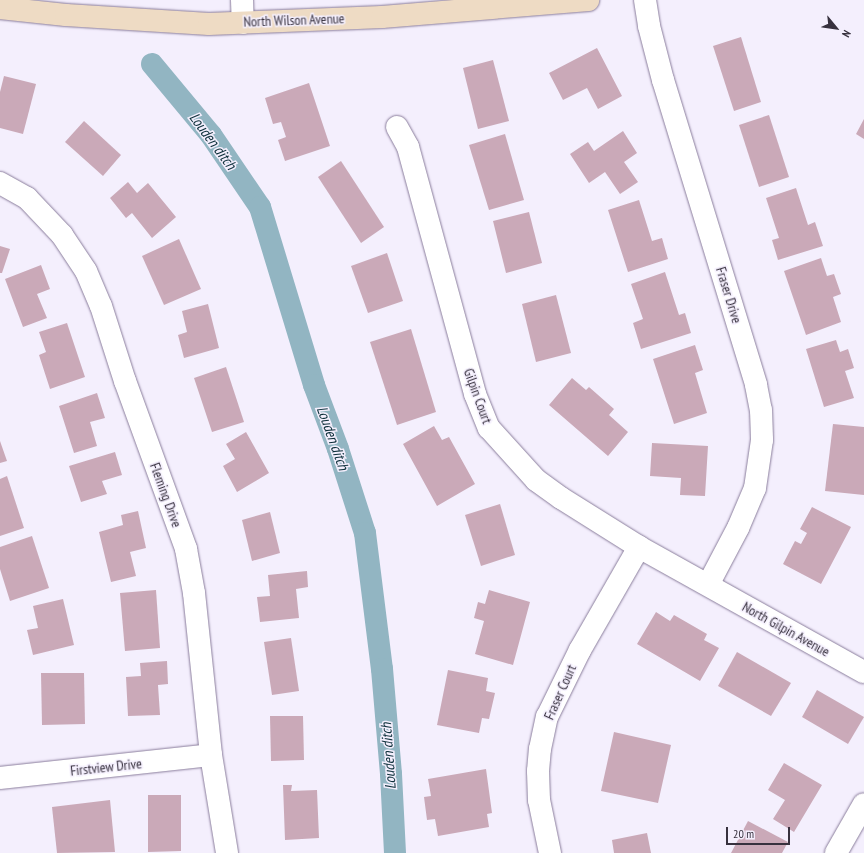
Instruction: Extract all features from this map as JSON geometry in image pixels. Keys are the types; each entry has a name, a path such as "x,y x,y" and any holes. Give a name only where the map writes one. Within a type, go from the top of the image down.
{"main road":[{"name":"North Wilson Avenue","path":"0,8 66,15 209,24 382,17 588,0"}],"street":[{"path":"242,0 243,22"},
{"name":"Fraser Drive","path":"645,0 649,26 663,80 756,385 762,410 762,440 755,488 738,528 708,585"},
{"name":"Gilpin Court","path":"397,127 408,147 475,394 489,428 536,480 561,498 639,547 708,585"},
{"name":"Fleming Drive","path":"0,183 27,198 62,235 86,271 101,306 125,381 186,550 194,592 212,755 227,853"},
{"name":"Fraser Court","path":"550,853 539,800 538,771 540,748 547,717 580,650 639,547"},
{"name":"North Gilpin Avenue","path":"708,585 864,672"},
{"name":"Firstview Drive","path":"0,778 212,755"},
{"path":"836,853 864,804"}],"building":[{"path":"741,37 761,102 734,111 713,46"},
{"path":"597,48 622,96 598,109 587,88 563,100 549,73"},
{"path":"493,60 509,121 478,129 463,68"},
{"path":"4,76 36,84 23,134 0,128 0,92"},
{"path":"309,83 330,146 285,161 278,140 286,137 281,122 273,124 265,98"},
{"path":"769,115 789,177 759,187 739,125"},
{"path":"864,119 864,139 856,134"},
{"path":"84,121 121,155 103,176 65,142"},
{"path":"623,131 637,153 624,162 638,182 620,194 605,172 589,183 570,154 588,142 594,151"},
{"path":"505,134 524,200 489,210 469,145"},
{"path":"341,161 384,227 361,243 318,177"},
{"path":"128,182 137,193 148,183 176,217 152,238 132,213 126,218 110,198"},
{"path":"796,188 808,225 815,222 823,246 778,260 772,240 779,238 766,198"},
{"path":"639,200 652,241 662,238 668,259 628,272 608,210"},
{"path":"529,212 542,263 506,273 493,221"},
{"path":"179,239 201,289 164,305 142,256"},
{"path":"0,246 10,249 2,273 0,273"},
{"path":"387,253 403,301 368,313 351,266"},
{"path":"821,258 827,276 834,274 841,294 833,297 841,322 806,335 784,271"},
{"path":"41,265 50,289 37,294 47,318 23,327 5,279"},
{"path":"665,272 679,315 685,313 691,333 641,349 633,323 643,319 631,284"},
{"path":"556,295 571,353 536,362 522,304"},
{"path":"208,304 219,348 184,358 178,335 187,332 182,311"},
{"path":"67,323 85,377 50,389 39,355 46,352 39,332"},
{"path":"411,329 436,412 397,425 370,342"},
{"path":"836,340 840,352 848,349 854,368 845,371 854,398 824,407 806,349"},
{"path":"695,345 703,370 695,373 707,413 674,424 653,359"},
{"path":"226,367 244,422 212,432 194,378"},
{"path":"572,378 586,390 589,387 614,409 609,415 628,432 608,456 549,405"},
{"path":"97,393 105,418 90,422 97,446 74,453 59,406"},
{"path":"833,424 864,427 864,495 825,491"},
{"path":"434,426 442,440 449,437 475,484 437,506 403,444"},
{"path":"246,432 269,473 237,492 223,466 235,459 226,444"},
{"path":"0,441 7,461 0,463"},
{"path":"652,443 708,446 705,496 680,495 681,478 650,476"},
{"path":"115,452 122,475 102,481 107,494 81,502 69,466"},
{"path":"7,476 24,528 0,536 0,479"},
{"path":"500,504 515,555 481,566 465,515"},
{"path":"812,507 851,527 821,584 783,564 795,541 801,544 807,533 800,529"},
{"path":"138,511 146,548 130,552 136,576 111,582 99,532 123,525 121,515"},
{"path":"270,512 280,553 252,561 242,520"},
{"path":"32,536 49,588 10,601 0,569 0,547"},
{"path":"307,571 308,587 296,589 299,618 260,622 257,597 270,596 268,575"},
{"path":"156,590 160,648 125,651 120,593"},
{"path":"489,590 530,602 513,665 475,654 484,621 474,618 478,602 485,604"},
{"path":"63,599 74,645 33,655 27,630 38,628 33,606"},
{"path":"656,612 670,621 674,615 707,634 704,640 719,648 700,681 637,644"},
{"path":"291,638 299,691 272,695 264,642"},
{"path":"737,652 791,683 771,716 718,686"},
{"path":"167,661 168,684 158,685 160,715 128,716 126,677 141,676 140,663"},
{"path":"448,670 488,678 486,691 495,693 489,719 482,718 479,733 437,725"},
{"path":"41,673 84,673 85,724 42,725"},
{"path":"817,690 864,717 848,744 802,717"},
{"path":"270,716 303,716 304,760 271,761"},
{"path":"614,732 671,745 658,803 601,791"},
{"path":"784,763 822,785 794,832 773,819 785,800 768,790"},
{"path":"486,769 492,813 487,814 489,827 438,836 435,819 427,820 424,797 431,796 428,779"},
{"path":"283,785 292,785 291,791 317,790 319,838 285,840"},
{"path":"148,795 181,795 181,851 148,852"},
{"path":"110,800 115,852 57,853 52,807"},
{"path":"748,821 788,842 782,853 731,853"},
{"path":"647,833 651,853 614,853 612,840"}],"waterway":[{"name":"Louden ditch","path":"152,64 211,135 260,207 314,385 338,449 365,533 382,669 391,774 395,853"}]}
